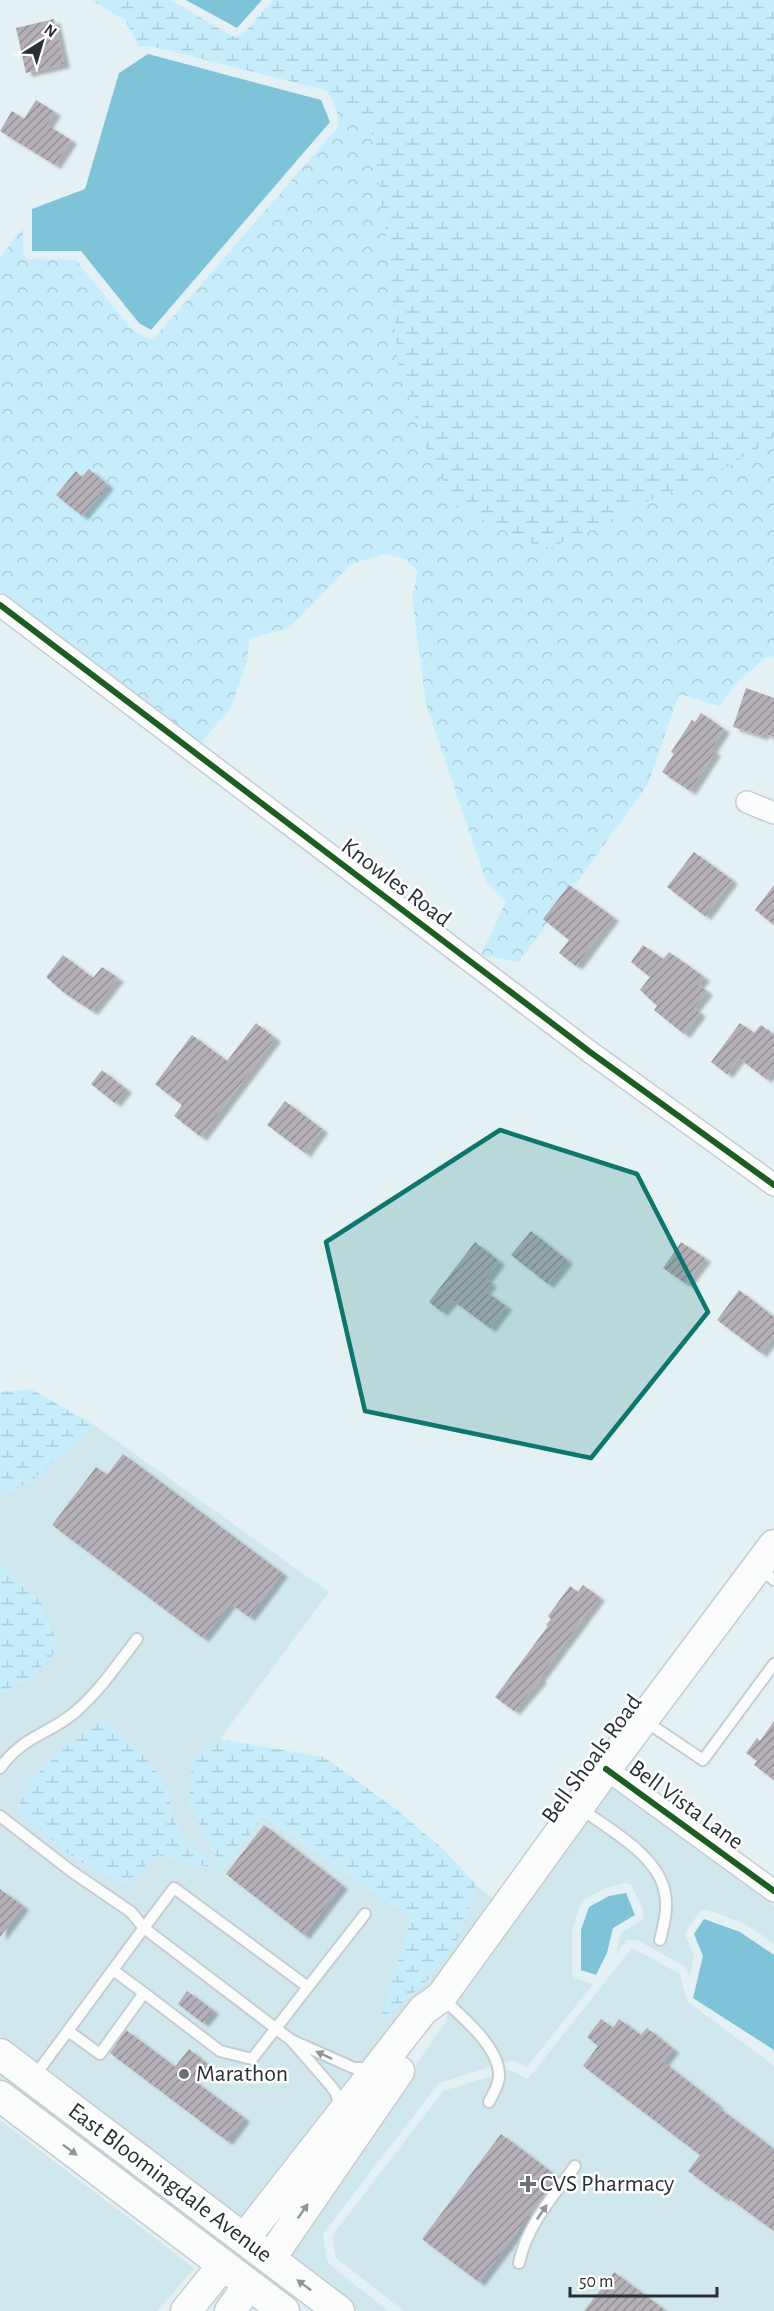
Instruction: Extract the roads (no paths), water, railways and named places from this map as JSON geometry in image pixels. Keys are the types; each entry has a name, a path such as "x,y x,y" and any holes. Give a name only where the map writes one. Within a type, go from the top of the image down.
{"main road":[{"name":"Bell Shoals Road","path":"244,2239 423,2010 441,1997 643,1719 769,1564"},
{"name":"Bell Shoals Road","path":"270,2259 436,2017 441,1997"},
{"name":"East Bloomingdale Avenue","path":"0,2054 339,2311"},
{"name":"East Bloomingdale Avenue","path":"0,2096 284,2311"},
{"path":"186,2311 223,2265"},
{"path":"230,2311 249,2285"}],"street":[{"name":"Knowles Road","path":"0,605 590,1052 774,1185"},
{"path":"747,802 774,813"},
{"name":"Bell Vista Lane","path":"606,1769 774,1891"}],"lane":[{"path":"0,1768 19,1747 71,1715 97,1692 137,1639"},
{"path":"643,1719 703,1760 774,1664"},
{"path":"579,1807 652,1864 664,1888 666,1902 660,1940"},
{"path":"0,1816 131,1912 144,1928 291,2040 336,2093 340,2108 339,2118"},
{"path":"33,2079 174,1888 308,1987"},
{"path":"113,1970 220,2051 252,2059 365,1914"},
{"path":"68,2031 100,2054 144,1993"},
{"path":"441,1997 479,2035 497,2062 499,2076 496,2090 489,2102"},
{"path":"291,2040 354,2068 379,2066"},
{"path":"519,2263 530,2230 575,2166"}],"water":[{"path":"186,0 262,0 237,28"},
{"path":"148,54 321,100 330,122 151,330 139,323 81,251 32,251 32,209 85,189 119,73"},
{"path":"626,1893 635,1915 613,1928 607,1953 596,1975 581,1970 581,1930 589,1907 609,1896"},
{"path":"704,1919 740,1932 774,1955 774,2050 693,1998 703,1956 694,1934"}],"place":[{"name":"Marathon","path":"184,2074"},
{"name":"CVS Pharmacy","path":"528,2184"}]}
